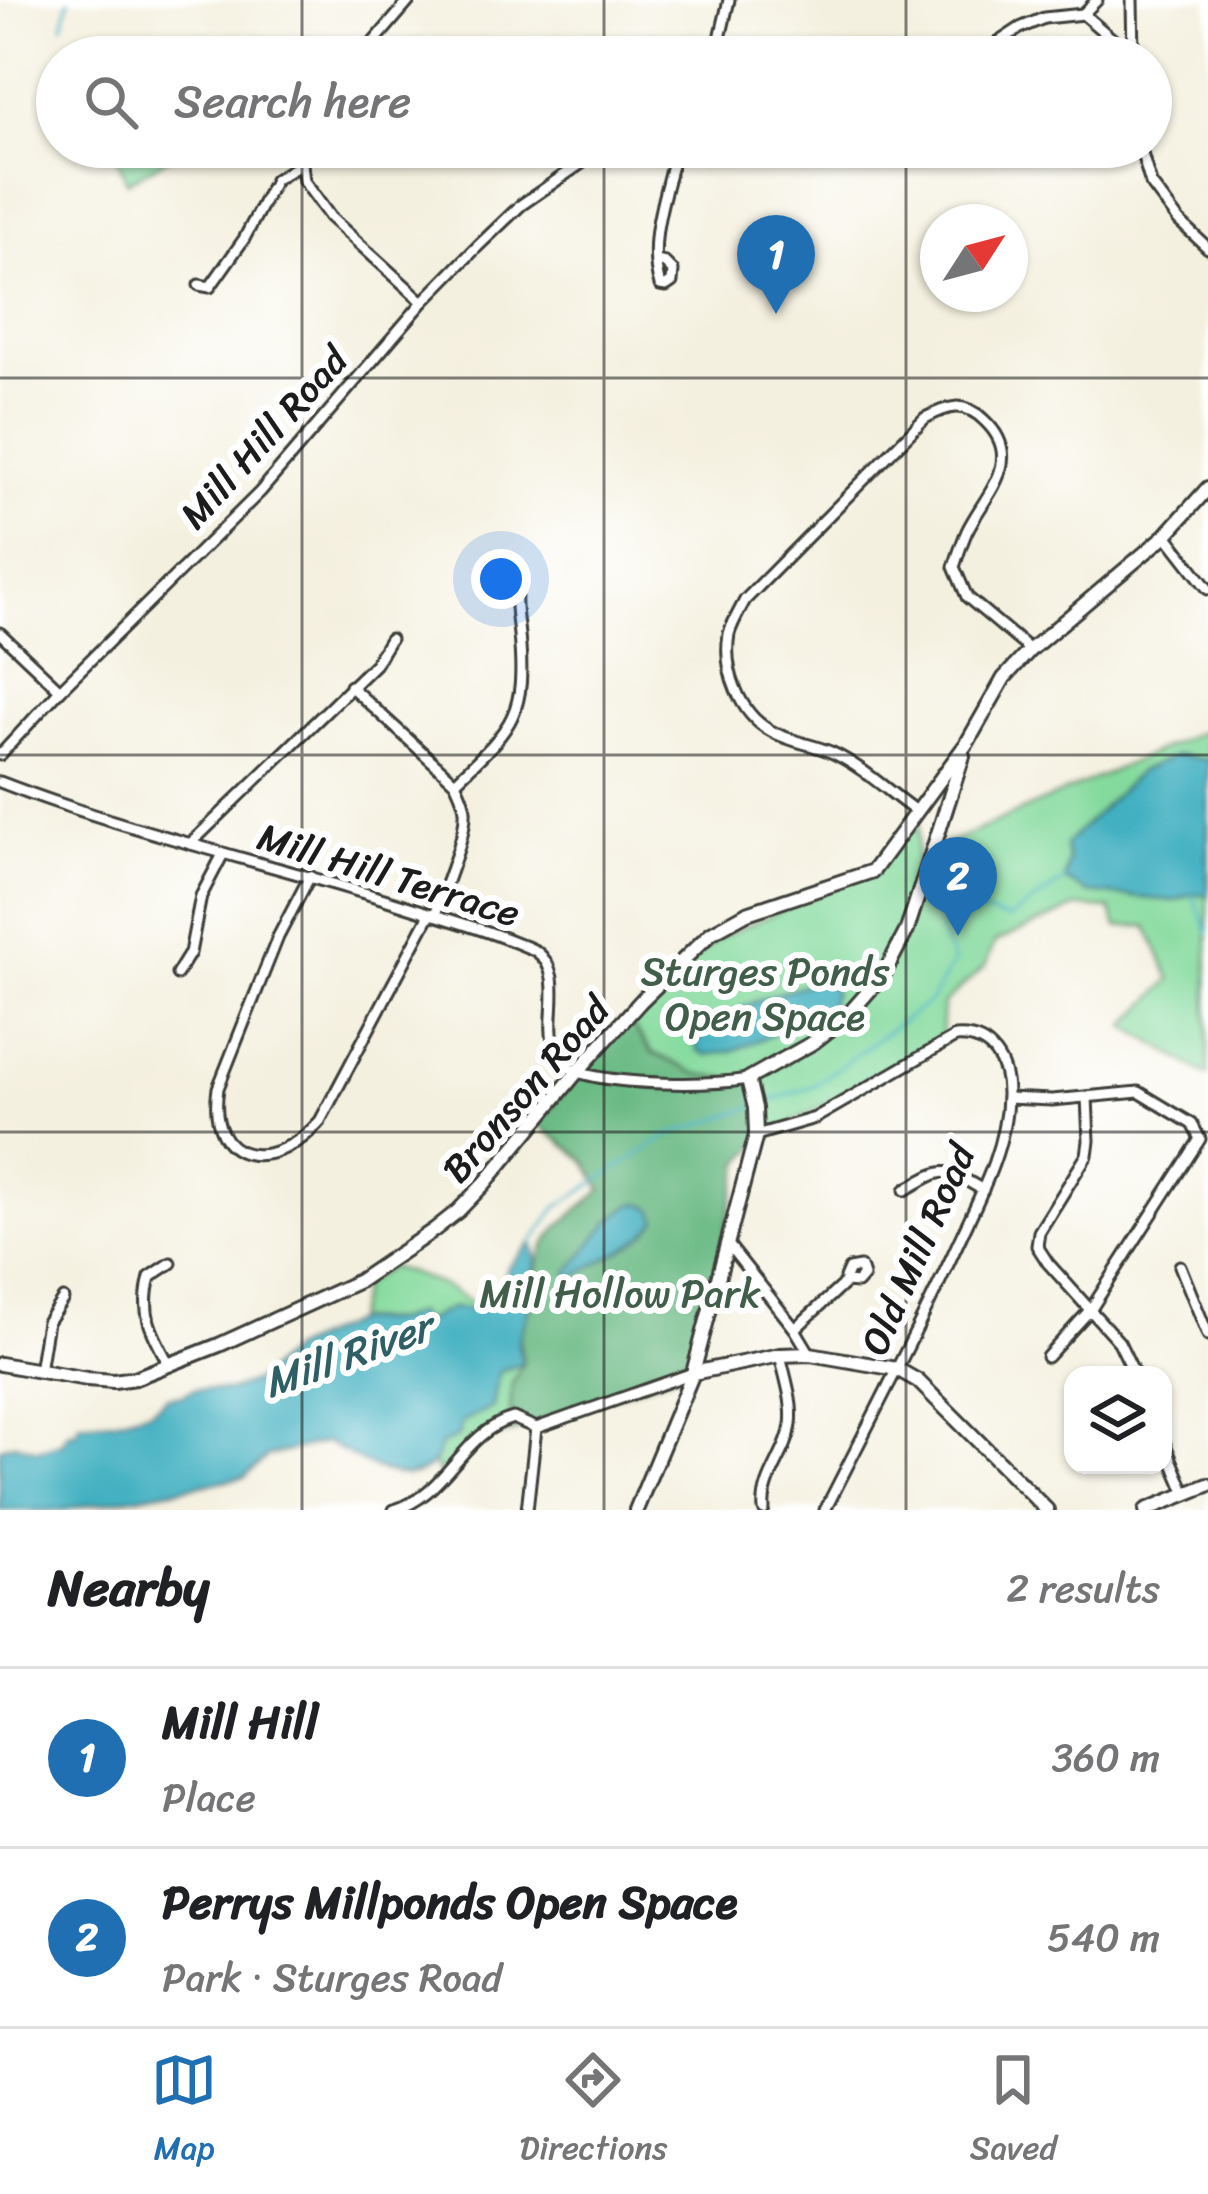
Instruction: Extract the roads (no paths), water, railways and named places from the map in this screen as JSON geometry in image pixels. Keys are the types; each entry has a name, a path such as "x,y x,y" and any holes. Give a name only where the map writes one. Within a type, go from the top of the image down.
{"main road":[{"name":"Bronson Road","path":"0,1364 114,1382 135,1378 358,1281 434,1230 485,1183 641,1001 711,933 747,913 873,871 967,743 1004,678 1030,650 1166,535 1208,488"},
{"path":"636,1510 693,1373 757,1132 750,1085 846,1017 884,974 907,930 967,743"},
{"path":"693,1373 780,1355 810,1354 897,1369 918,1381 1043,1508"},
{"path":"1146,1510 1208,1485"}],"street":[{"path":"379,36 410,0"},
{"path":"721,36 729,0"},
{"path":"1008,36 1044,18 1082,14 1097,0"},
{"path":"1132,0 1133,36"},
{"path":"1082,14 1109,36"},
{"path":"199,285 210,287 244,238 275,180 294,168"},
{"path":"302,168 304,181 330,217 423,302"},
{"name":"Mill Hill Road","path":"0,755 260,491 423,302 521,205 575,168"},
{"path":"656,261 655,232 671,168"},
{"path":"1146,168 1151,184 1208,248"},
{"path":"917,812 849,762 770,731 752,716 735,690 730,667 730,632 745,600 925,418 950,406 975,411 994,430 1003,453 998,481 968,529 954,567 968,598 1030,650"},
{"path":"1166,535 1208,589"},
{"path":"454,782 501,736 520,698 523,671 514,593 519,579"},
{"path":"0,633 60,690"},
{"path":"190,844 375,664 390,639"},
{"path":"310,876 278,937 218,1088 218,1126 233,1144 260,1156 283,1151 320,1121 432,915 465,820 454,782 350,686"},
{"name":"Mill Hill Terrace","path":"0,782 190,844 310,876 538,953 551,973 554,1047 577,1072"},
{"path":"177,974 190,953 201,896 223,854"},
{"path":"757,1132 807,1122 958,1036 984,1042 996,1053 1006,1079 1007,1099 1131,1092 1144,1094 1192,1124 1200,1139 1090,1309 1047,1358"},
{"path":"577,1072 750,1085"},
{"path":"1087,1097 1087,1154 1039,1232 1036,1246 1122,1346 1131,1366"},
{"name":"Old Mill Road","path":"825,1510 983,1190 997,1152 1007,1099"},
{"path":"905,1190 944,1171 983,1190"},
{"path":"726,1242 810,1354"},
{"path":"170,1366 149,1327 145,1304 150,1277 171,1264"},
{"path":"1180,1266 1208,1335"},
{"path":"795,1329 846,1282"},
{"path":"39,1371 46,1322 63,1299"},
{"path":"764,1510 766,1487 791,1419 780,1355"},
{"path":"402,1509 440,1479 488,1428 513,1418 536,1428 693,1373"},
{"path":"527,1510 536,1428"},
{"path":"1172,1461 1186,1494"}],"water":[{"path":"1177,755 1208,760 1208,895 1193,894 1175,901 1088,893 1065,880 1065,845 1140,771"},
{"path":"825,979 834,992 816,1017 732,1051 707,1055 698,1051 696,1044 721,1020 773,995"},
{"path":"639,1203 652,1208 658,1219 649,1230 572,1279 568,1272 609,1222"},
{"path":"532,1243 537,1259 518,1341 522,1364 499,1371 493,1407 462,1423 458,1437 440,1445 434,1461 422,1472 394,1475 326,1442 268,1456 245,1477 61,1510 0,1510 0,1447 15,1443 38,1450 62,1443 67,1433 77,1431 79,1423 151,1410 167,1397 194,1389 228,1391 255,1381 292,1349 354,1321 395,1321 417,1313 423,1322 451,1308 491,1305 508,1267"}],"waterway":[{"path":"63,25 69,0"},
{"name":"Mill River","path":"762,1104 813,1086 930,1001 954,962 939,920 948,909 1008,919 1065,880"},
{"path":"1193,895 1208,932"},
{"name":"Mill River","path":"532,1244 556,1208 667,1136 753,1107"}],"place":[{"name":"Mill Hill","path":"776,314"},
{"name":"Perrys Millponds Open Space","path":"958,936"}],"park label":[{"name":"Sturges Ponds Open Space","path":"765,994"},
{"name":"Mill Hollow Park","path":"620,1293"}]}
